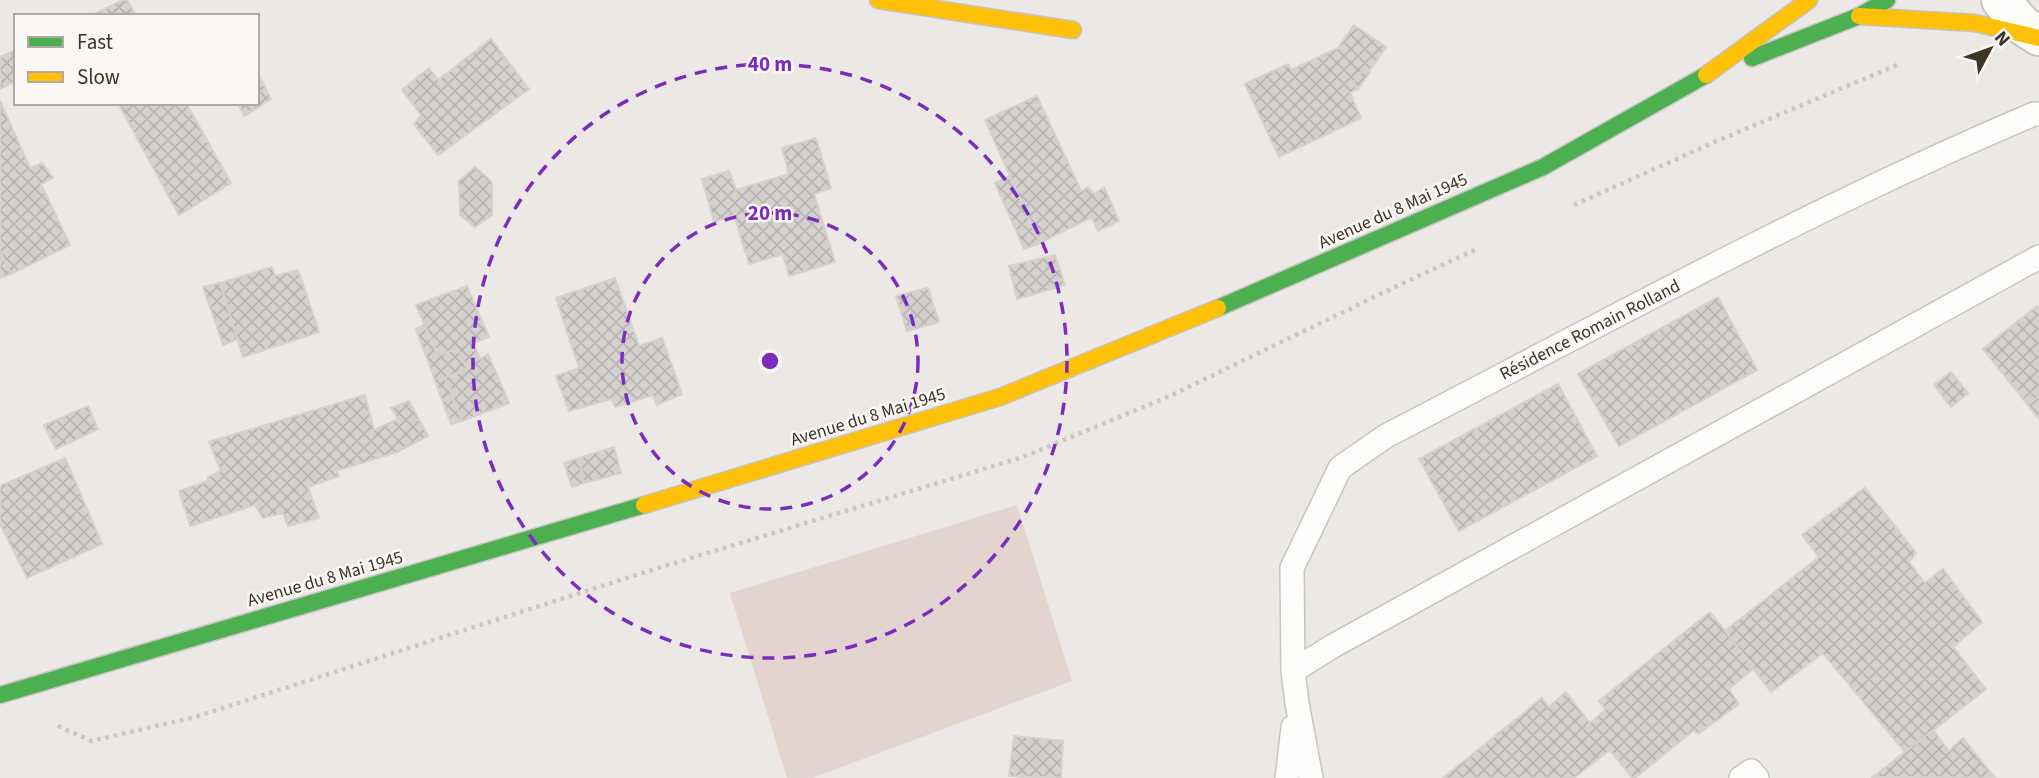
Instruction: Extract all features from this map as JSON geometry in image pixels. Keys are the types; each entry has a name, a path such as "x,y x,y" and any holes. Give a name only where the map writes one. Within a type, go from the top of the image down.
{"street":[{"path":"878,0 1073,30"},
{"name":"Avenue du 8 Mai 1945","path":"1707,74 1809,0"},
{"path":"2001,0 2022,25 2039,37"},
{"path":"1865,5 1976,23 2039,37"},
{"name":"Avenue du 8 Mai 1945","path":"0,695 1000,397 1192,320 1543,167 1707,74 1865,5"}],"lane":[{"name":"Résidence Romain Rolland","path":"1311,778 1293,671 1292,568 1340,468 1386,436 1778,232 1944,152 2039,114"},
{"path":"1293,671 1345,639 2039,257"},
{"name":"Résidence Romain Rolland","path":"1287,778 1297,703"},
{"path":"1741,778 1751,771 1757,778"}],"shaded area":[{"path":"1017,505 1072,681 812,778 787,778 730,593"}],"building":[{"path":"127,0 135,14 94,14"},
{"path":"1354,25 1386,47 1369,71 1363,69 1353,83 1358,89 1350,93 1361,118 1279,157 1245,84 1288,64 1291,70 1338,48"},
{"path":"491,39 529,89 438,155 414,124 421,115 402,90 429,68 438,80"},
{"path":"14,51 14,82 0,89 0,57"},
{"path":"1363,69 1370,72 1358,89 1353,83"},
{"path":"259,76 271,99 244,116 239,105 259,105"},
{"path":"1037,96 1081,191 1088,187 1094,194 1104,187 1119,221 1098,231 1092,217 1040,243 985,120"},
{"path":"0,101 30,168 42,163 53,178 41,184 70,245 11,274 0,251"},
{"path":"119,105 187,105 231,183 179,215"},
{"path":"816,138 831,188 814,194 835,262 789,276 783,254 749,264 734,215 714,222 702,179 729,171 736,190 789,174 782,148"},
{"path":"475,167 492,182 492,215 475,227 460,215 459,181"},
{"path":"1010,176 1040,243 1024,249 995,183"},
{"path":"0,251 11,274 0,278"},
{"path":"1055,255 1065,285 1017,299 1009,266"},
{"path":"272,267 275,276 298,270 319,332 243,357 220,283"},
{"path":"615,278 639,346 662,338 682,394 657,405 653,395 615,407 611,399 569,411 556,376 579,368 556,298"},
{"path":"220,283 237,339 223,345 203,287"},
{"path":"467,286 489,337 473,343 480,359 488,354 509,403 462,421 445,378 467,369 457,348 438,356 416,305"},
{"path":"928,288 939,322 907,331 896,296"},
{"path":"1718,297 1757,370 1619,446 1578,374"},
{"path":"2037,306 2039,396 2028,405 1983,349"},
{"path":"424,325 438,356 457,348 467,369 445,378 462,421 451,424 416,329"},
{"path":"1951,372 1968,393 1951,407 1934,385"},
{"path":"1558,384 1597,456 1459,531 1419,459"},
{"path":"365,395 374,430 398,419 391,408 409,401 428,436 397,452 336,471 339,476 308,487 319,518 288,526 283,513 263,518 255,505 190,526 179,491 208,481 208,477 221,471 209,442"},
{"path":"2039,396 2039,419 2028,405"},
{"path":"88,406 98,429 56,449 44,425"},
{"path":"614,447 621,473 584,483 579,458"},
{"path":"65,458 102,544 27,578 0,524 0,486"},
{"path":"579,458 584,483 572,487 564,463"},
{"path":"1865,488 1916,553 1909,562 1925,583 1943,569 1982,622 1953,647 1986,689 1905,752 1823,653 1771,692 1725,631 1819,557 1802,535"},
{"path":"1710,612 1754,668 1729,689 1739,704 1698,734 1694,730 1635,778 1632,778 1610,750 1574,778 1443,778 1542,698 1549,707 1566,692 1590,723 1606,709 1599,701"},
{"path":"1933,730 1949,751 1963,738 1995,778 1873,777"},
{"path":"1014,736 1063,741 1061,778 1009,776"}],"traffic: fast":[{"path":"1752,58 1859,16 1887,0"},
{"path":"1218,308 1543,167 1706,75"},
{"path":"0,695 644,505"}],"traffic: slow":[{"path":"878,0 1073,30"},
{"path":"1706,75 1809,0"},
{"path":"1859,16 1975,23 2039,38"},
{"path":"644,505 1000,397 1218,308"}]}
